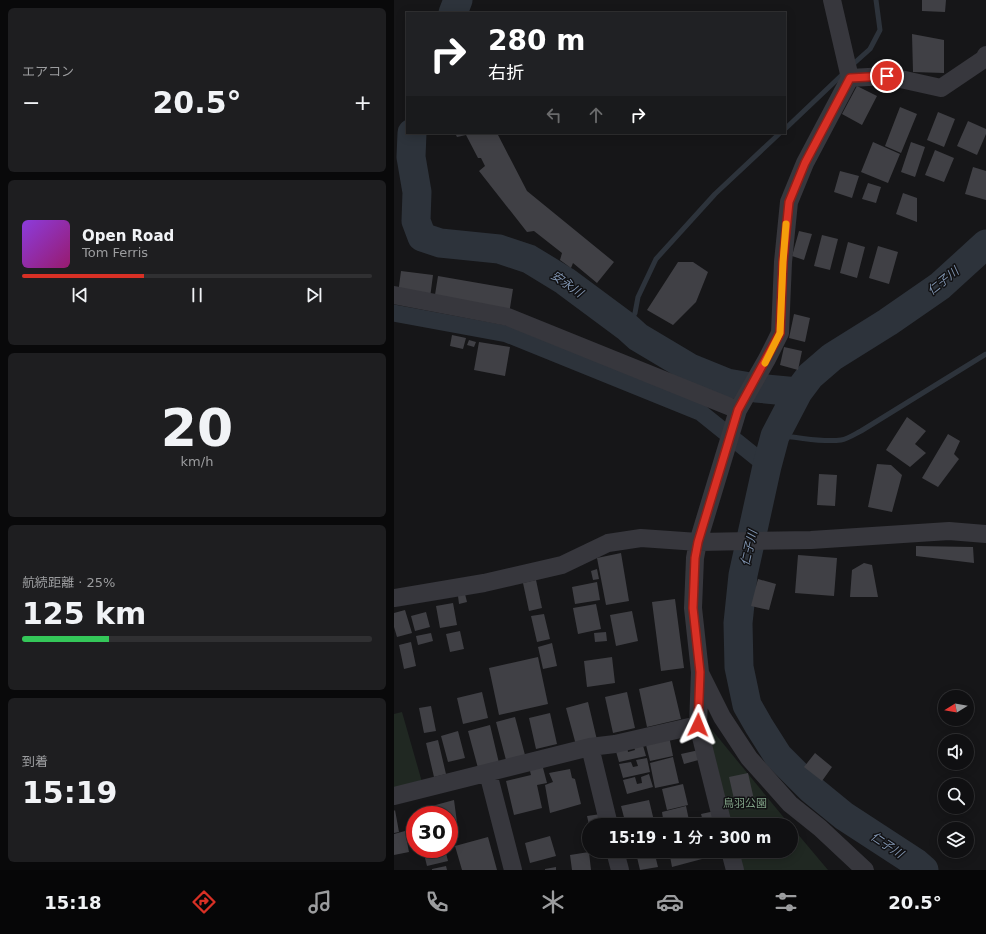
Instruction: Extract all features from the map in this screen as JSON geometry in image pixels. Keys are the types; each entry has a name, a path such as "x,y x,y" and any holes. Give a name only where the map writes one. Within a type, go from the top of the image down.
{"street":[{"path":"722,818 698,725 700,672 693,608 695,558 698,542 738,410 780,333 783,262 789,202 805,163 850,78 832,0"},
{"path":"850,78 887,76 941,88 984,59 986,55"},
{"path":"394,295 508,316 738,410"},
{"path":"394,598 484,583 562,565 608,543 642,538 698,542 811,540 949,531 986,534"},
{"path":"700,672 722,717 749,758 790,804 820,828 866,870"},
{"path":"394,796 590,747 615,744 698,725"},
{"path":"590,747 607,818"},
{"path":"488,773 513,870"},
{"path":"617,858 620,870"},
{"path":"732,858 735,870"}],"green space":[{"path":"402,712 422,782 394,789 394,714"},
{"name":"鳥羽公園","path":"703,719 784,818 727,818"},
{"name":"鳥羽公園","path":"798,834 828,870 740,870 737,858 798,858"}],"building":[{"path":"922,0 946,0 945,12 922,11"},
{"path":"912,34 944,40 944,73 913,72"},
{"path":"857,86 877,96 862,125 842,114"},
{"path":"900,107 917,114 901,153 885,146"},
{"path":"938,112 955,119 944,147 927,140"},
{"path":"968,121 986,129 986,134 977,155 957,146"},
{"path":"456,134 498,134 527,191 614,262 597,283 573,263 571,268 560,260 562,253 534,231 527,232 479,171 485,166 481,158 478,158 466,135 457,137"},
{"path":"873,142 900,154 888,183 861,172"},
{"path":"911,142 925,147 915,177 901,172"},
{"path":"935,150 954,158 944,182 925,175"},
{"path":"973,167 986,171 986,200 965,194"},
{"path":"840,171 859,176 852,198 834,192"},
{"path":"868,183 881,187 876,203 862,199"},
{"path":"903,193 917,198 917,222 896,214"},
{"path":"799,231 812,234 804,260 792,256"},
{"path":"822,235 838,239 830,270 814,266"},
{"path":"848,242 865,247 857,278 840,273"},
{"path":"878,246 898,252 889,284 869,278"},
{"path":"678,262 693,262 708,272 696,302 673,325 647,310"},
{"path":"401,271 433,275 430,298 398,294"},
{"path":"438,276 513,289 509,314 434,301"},
{"path":"794,314 810,318 805,342 789,338"},
{"path":"452,335 466,338 463,349 450,346"},
{"path":"469,340 476,342 474,347 467,345"},
{"path":"479,342 510,347 505,376 474,370"},
{"path":"784,347 802,351 798,370 780,365"},
{"path":"907,417 926,431 915,444 926,453 910,467 886,450"},
{"path":"948,434 960,441 954,454 959,459 938,487 922,478"},
{"path":"877,464 891,465 902,475 892,512 868,507"},
{"path":"819,474 837,475 835,506 817,505"},
{"path":"916,546 973,547 974,563 916,556"},
{"path":"621,553 629,601 606,605 597,558"},
{"path":"798,555 837,558 834,596 795,593"},
{"path":"864,563 872,565 878,597 850,597 852,570"},
{"path":"597,569 599,579 593,580 591,571"},
{"path":"758,579 776,584 769,610 751,606"},
{"path":"536,580 542,608 529,611 523,583"},
{"path":"597,582 600,600 575,604 572,587"},
{"path":"465,594 467,602 459,604 458,596"},
{"path":"675,599 684,668 661,671 652,602"},
{"path":"453,603 457,625 440,628 436,606"},
{"path":"596,604 601,629 578,634 573,608"},
{"path":"405,610 412,633 397,637 394,627 394,613"},
{"path":"632,611 638,641 616,646 610,615"},
{"path":"426,612 430,627 415,631 411,616"},
{"path":"544,614 550,639 537,642 531,616"},
{"path":"460,631 464,649 450,652 446,634"},
{"path":"606,632 607,641 595,642 594,633"},
{"path":"431,633 433,641 418,645 416,636"},
{"path":"411,642 416,666 404,669 399,645"},
{"path":"552,643 557,666 543,669 538,647"},
{"path":"538,657 548,704 499,715 489,668"},
{"path":"612,657 615,683 587,687 584,661"},
{"path":"672,681 681,719 647,727 639,689"},
{"path":"482,692 488,718 463,724 457,698"},
{"path":"627,692 635,728 613,733 605,697"},
{"path":"588,702 597,740 576,745 566,708"},
{"path":"431,706 436,731 424,733 419,708"},
{"path":"550,713 557,744 536,749 529,718"},
{"path":"515,717 525,755 506,760 496,722"},
{"path":"490,725 499,763 478,768 468,731"},
{"path":"458,731 465,758 448,762 441,736"},
{"path":"669,736 673,756 650,761 645,741"},
{"path":"438,740 446,774 434,777 426,743"},
{"path":"642,742 646,756 619,762 615,748 627,745 628,752 635,750 633,744"},
{"path":"699,750 702,759 684,764 681,754"},
{"path":"815,753 832,767 822,781 804,767"},
{"path":"673,757 679,783 655,788 650,763"},
{"path":"647,758 650,772 623,778 619,764 631,762 633,767 638,766 636,760"},
{"path":"542,764 547,783 537,785 542,808 514,815 506,781 531,775 529,767"},
{"path":"570,769 572,778 575,779 581,804 550,813 545,785 553,782 549,773"},
{"path":"748,773 755,804 736,808 729,777"},
{"path":"649,774 653,787 627,794 623,780 635,777 637,784 642,783 641,777"},
{"path":"683,784 688,805 667,810 662,789"},
{"path":"454,800 455,806 432,806"},
{"path":"649,800 653,818 624,818 621,806"},
{"path":"686,806 689,818 663,818 662,812"},
{"path":"395,810 399,832 394,833 394,811"},
{"path":"715,811 717,818 702,818 701,814"},
{"path":"601,814 602,818 587,818 587,816"},
{"path":"405,831 406,853 394,855 394,834"},
{"path":"550,836 556,856 530,863 525,843"},
{"path":"488,837 497,870 462,870 458,856 458,845"},
{"path":"582,853 582,858 590,858 591,870 572,870 570,855"},
{"path":"425,858 447,858 448,861 427,866"},
{"path":"637,858 656,858 658,867 640,870"},
{"path":"670,858 702,858 702,859 672,867"},
{"path":"446,866 447,870 432,870 432,869"},
{"path":"556,867 556,870 545,870 545,869"}],"waterway":[{"name":"安永川","path":"453,12 458,0"},
{"path":"851,66 870,49 880,30 876,0"},
{"path":"786,128 845,72"},
{"name":"安永川","path":"412,134 411,157 417,192 416,221 422,237 440,243 499,249 529,259 565,281 627,327 638,337 690,368 727,383 756,388 798,392"},
{"path":"627,327 635,313 638,297 656,259 715,194 779,134"},
{"name":"仁子川","path":"924,870 916,863 844,816 811,789 778,756 747,705 739,667 738,623 743,575 767,466 775,436 798,392 810,376 832,357 888,322 940,286 986,244"},
{"path":"394,313 507,334 700,412 767,466"},
{"path":"775,436 825,441 846,439 986,354"}],"slow traffic":[{"path":"765,363 780,333 786,224"}],"route":[{"path":"698,725 700,672 693,608 695,558 698,542 738,410 780,333 783,262 789,202 805,163 850,78 887,76"}]}
